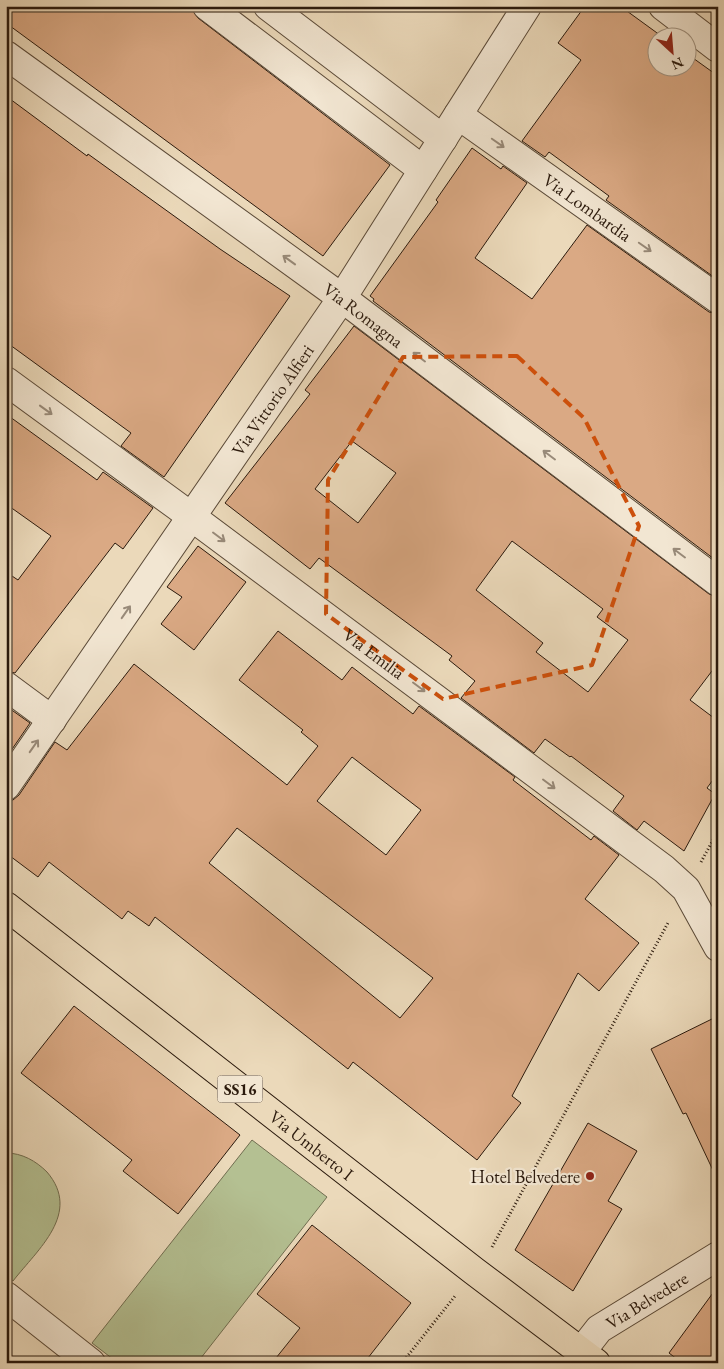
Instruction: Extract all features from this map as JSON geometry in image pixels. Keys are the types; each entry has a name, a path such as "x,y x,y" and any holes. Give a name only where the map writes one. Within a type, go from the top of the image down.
{"main road":[{"name":"Via Umberto I","path":"6,906 474,1271 589,1357"}],"street":[{"path":"207,6 423,170"},
{"path":"268,6 443,139"},
{"path":"663,6 718,48"},
{"name":"Via Vittorio Alfieri","path":"6,786 342,298 526,7"},
{"name":"Via Romagna","path":"6,55 342,298 718,582"},
{"name":"Via Lombardia","path":"458,115 718,298"},
{"name":"Via Emilia","path":"6,381 192,517 664,869 686,889 718,947"},
{"path":"6,686 52,720"},
{"name":"Via Belvedere","path":"589,1357 599,1329 718,1256"},
{"path":"6,1296 91,1363"}],"path":[{"path":"696,870 718,831"},
{"path":"492,1247 669,920"},
{"path":"402,1363 456,1296"}],"highlighted area":[{"path":"517,356 584,418 639,526 592,665 443,699 326,614 328,480 403,357"}],"green space":[{"path":"252,1140 327,1197 197,1363 118,1363 92,1343"},
{"path":"6,1153 23,1156 43,1168 57,1187 60,1202 58,1216 52,1230 44,1243 13,1281 6,1275"}],"building":[{"path":"6,6 190,6 198,18 390,165 323,256 6,23"},
{"path":"585,6 620,6 650,28 646,28 646,78 696,78 696,60 718,76 718,280 606,200 609,196 549,152 545,157 522,141 581,60 558,43"},
{"path":"6,96 87,156 88,154 220,249 290,296 164,477 121,446 131,433 6,342"},
{"path":"472,148 501,169 503,166 527,183 475,258 532,299 587,225 709,312 718,314 718,562 373,301 374,299 370,296 438,202 436,200"},
{"path":"354,326 709,594 718,597 718,663 690,700 718,721 718,773 707,788 715,794 684,851 644,821 637,830 613,811 624,796 571,756 545,739 534,753 461,698 475,681 449,660 452,656 319,558 310,569 225,503 310,394 305,390","holes":["352,441 396,473 358,523 315,489","512,541 603,609 597,617 628,640 588,692 536,652 543,643 476,590"]},
{"path":"6,414 97,480 103,472 153,508 123,549 115,543 15,673 6,671 6,572 18,580 51,536 6,504"},
{"path":"198,546 246,582 194,650 161,624 182,597 167,587"},
{"path":"278,631 342,680 352,667 413,714 419,706 515,777 513,780 591,840 594,836 619,855 585,899 639,943 599,991 578,973 512,1096 521,1103 477,1160 353,1062 348,1069 155,917 149,926 128,911 122,919 49,862 38,877 6,853 6,801 13,800 19,795 55,742 67,750 134,664 287,785 318,746 301,732 303,730 239,680","holes":["352,757 421,810 386,855 317,801","237,828 433,978 400,1018 209,863"]},
{"path":"6,706 30,723 6,758"},
{"path":"74,1006 240,1135 178,1214 123,1171 132,1160 21,1073"},
{"path":"718,1016 718,1181 686,1113 683,1114 651,1049"},
{"name":"Hotel Belvedere","path":"588,1123 637,1151 608,1201 622,1209 573,1291 515,1250"},
{"path":"312,1225 411,1303 364,1363 272,1363 300,1328 257,1294"},
{"path":"718,1286 718,1363 682,1363 669,1353"}],"place":[{"name":"Hotel Belvedere","path":"590,1176"}]}
